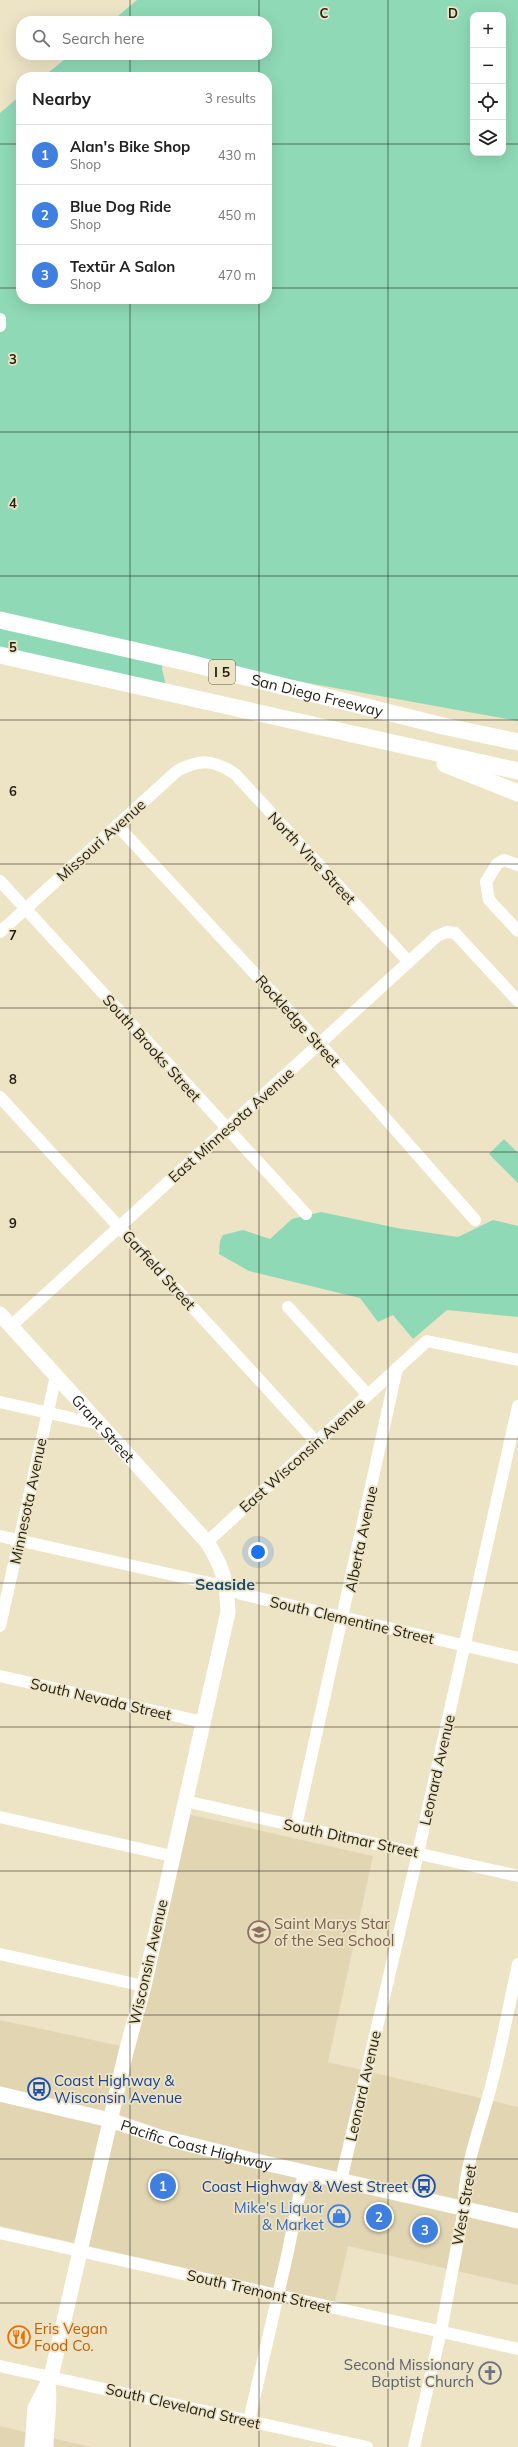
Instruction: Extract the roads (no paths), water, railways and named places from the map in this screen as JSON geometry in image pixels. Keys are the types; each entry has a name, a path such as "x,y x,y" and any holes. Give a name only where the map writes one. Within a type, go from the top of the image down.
{"highway":[{"name":"San Diego Freeway","path":"0,620 192,664 443,726 518,742"},
{"name":"San Diego Freeway","path":"0,656 518,771"},
{"path":"443,726 518,730"},
{"path":"396,744 518,792"}],"main road":[{"name":"Grant Street","path":"0,1314 207,1542"},
{"name":"Wisconsin Avenue","path":"32,2447 35,2408 49,2380 81,2252 110,2120 144,1986 202,1722 228,1612 227,1587 219,1561 207,1542"},
{"name":"Pacific Coast Highway","path":"0,2094 110,2120 160,2137 518,2221"},
{"name":"Wisconsin Avenue","path":"46,2447 46,2417 50,2401 49,2380"}],"street":[{"path":"0,319 0,326"},
{"name":"Missouri Avenue","path":"0,932 177,771 191,764 210,762"},
{"name":"North Vine Street","path":"210,762 224,766 235,774 409,962"},
{"name":"Rockledge Street","path":"117,825 320,1044 475,1220"},
{"path":"518,865 504,860 497,864 486,882 489,900 518,931"},
{"name":"South Brooks Street","path":"0,881 227,1130 306,1214"},
{"name":"East Minnesota Avenue","path":"11,1326 227,1130 437,936 447,932 455,933 518,1001"},
{"name":"Garfield Street","path":"0,1097 317,1443"},
{"path":"288,1307 368,1395"},
{"name":"East Wisconsin Avenue","path":"207,1542 427,1341 518,1360"},
{"name":"Alberta Avenue","path":"296,1826 344,1617 397,1368"},
{"name":"Minnesota Avenue","path":"0,1626 56,1376"},
{"path":"0,1402 99,1424"},
{"name":"Leonard Avenue","path":"341,2180 418,1853 518,1406"},
{"name":"South Clementine Street","path":"0,1536 227,1587 241,1594 518,1658"},
{"name":"South Nevada Street","path":"0,1676 202,1722"},
{"name":"South Ditmar Street","path":"185,1801 518,1876"},
{"path":"0,1817 172,1856"},
{"path":"0,1954 144,1986"},
{"name":"West Street","path":"414,2447 441,2332 464,2209 463,2196 478,2130 490,2089 518,1964"},
{"path":"248,2421 278,2296 304,2172"},
{"name":"South Tremont Street","path":"0,2233 518,2349"},
{"name":"South Cleveland Street","path":"0,2366 49,2380 367,2447"}],"place":[{"name":"Saint Marys Star of the Sea School","path":"259,1932"},
{"name":"Coast Highway & Wisconsin Avenue","path":"39,2089"},
{"name":"Alan's Bike Shop","path":"163,2186"},
{"name":"Coast Highway & West Street","path":"424,2186"},
{"name":"Mike's Liquor & Market","path":"339,2216"},
{"name":"Blue Dog Ride","path":"379,2217"},
{"name":"Textūr A Salon","path":"425,2230"},
{"name":"Eris Vegan Food Co.","path":"19,2337"},
{"name":"Second Missionary Baptist Church","path":"490,2373"}],"district":[{"name":"Seaside","path":"225,1584"}]}
